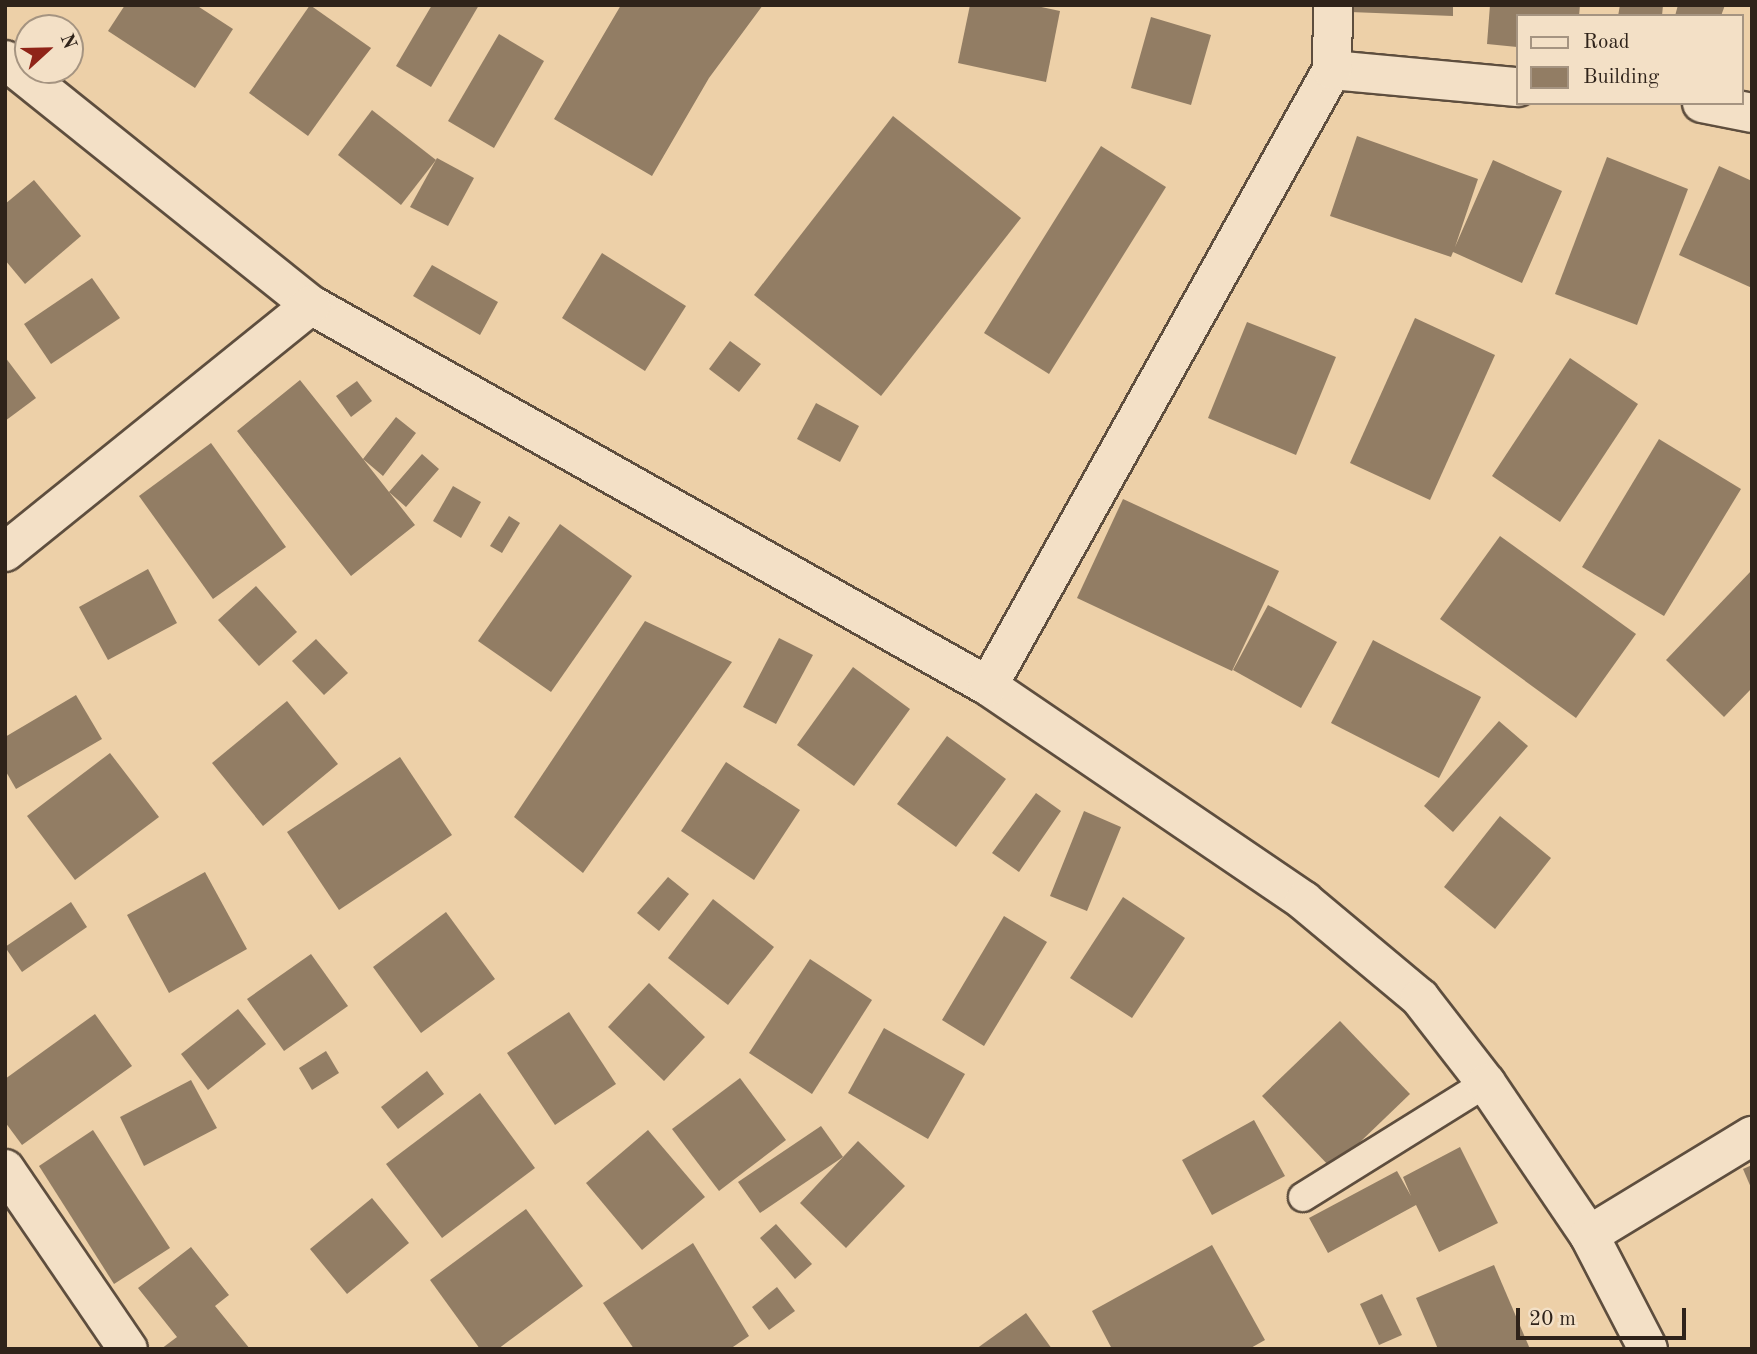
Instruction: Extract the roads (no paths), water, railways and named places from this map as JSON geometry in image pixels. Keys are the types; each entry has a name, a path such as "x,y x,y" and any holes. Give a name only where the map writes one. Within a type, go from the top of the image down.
{"street":[{"path":"988,686 1332,70 1333,5"},
{"path":"5,60 311,305 988,686 1304,901 1420,998 1486,1083 1589,1235 1648,1349"},
{"path":"1332,70 1516,87"},
{"path":"1712,105 1752,113"},
{"path":"5,552 311,305"},
{"path":"1589,1235 1752,1136"},
{"path":"5,1169 128,1349"}],"lane":[{"path":"1303,1197 1486,1083"}]}
